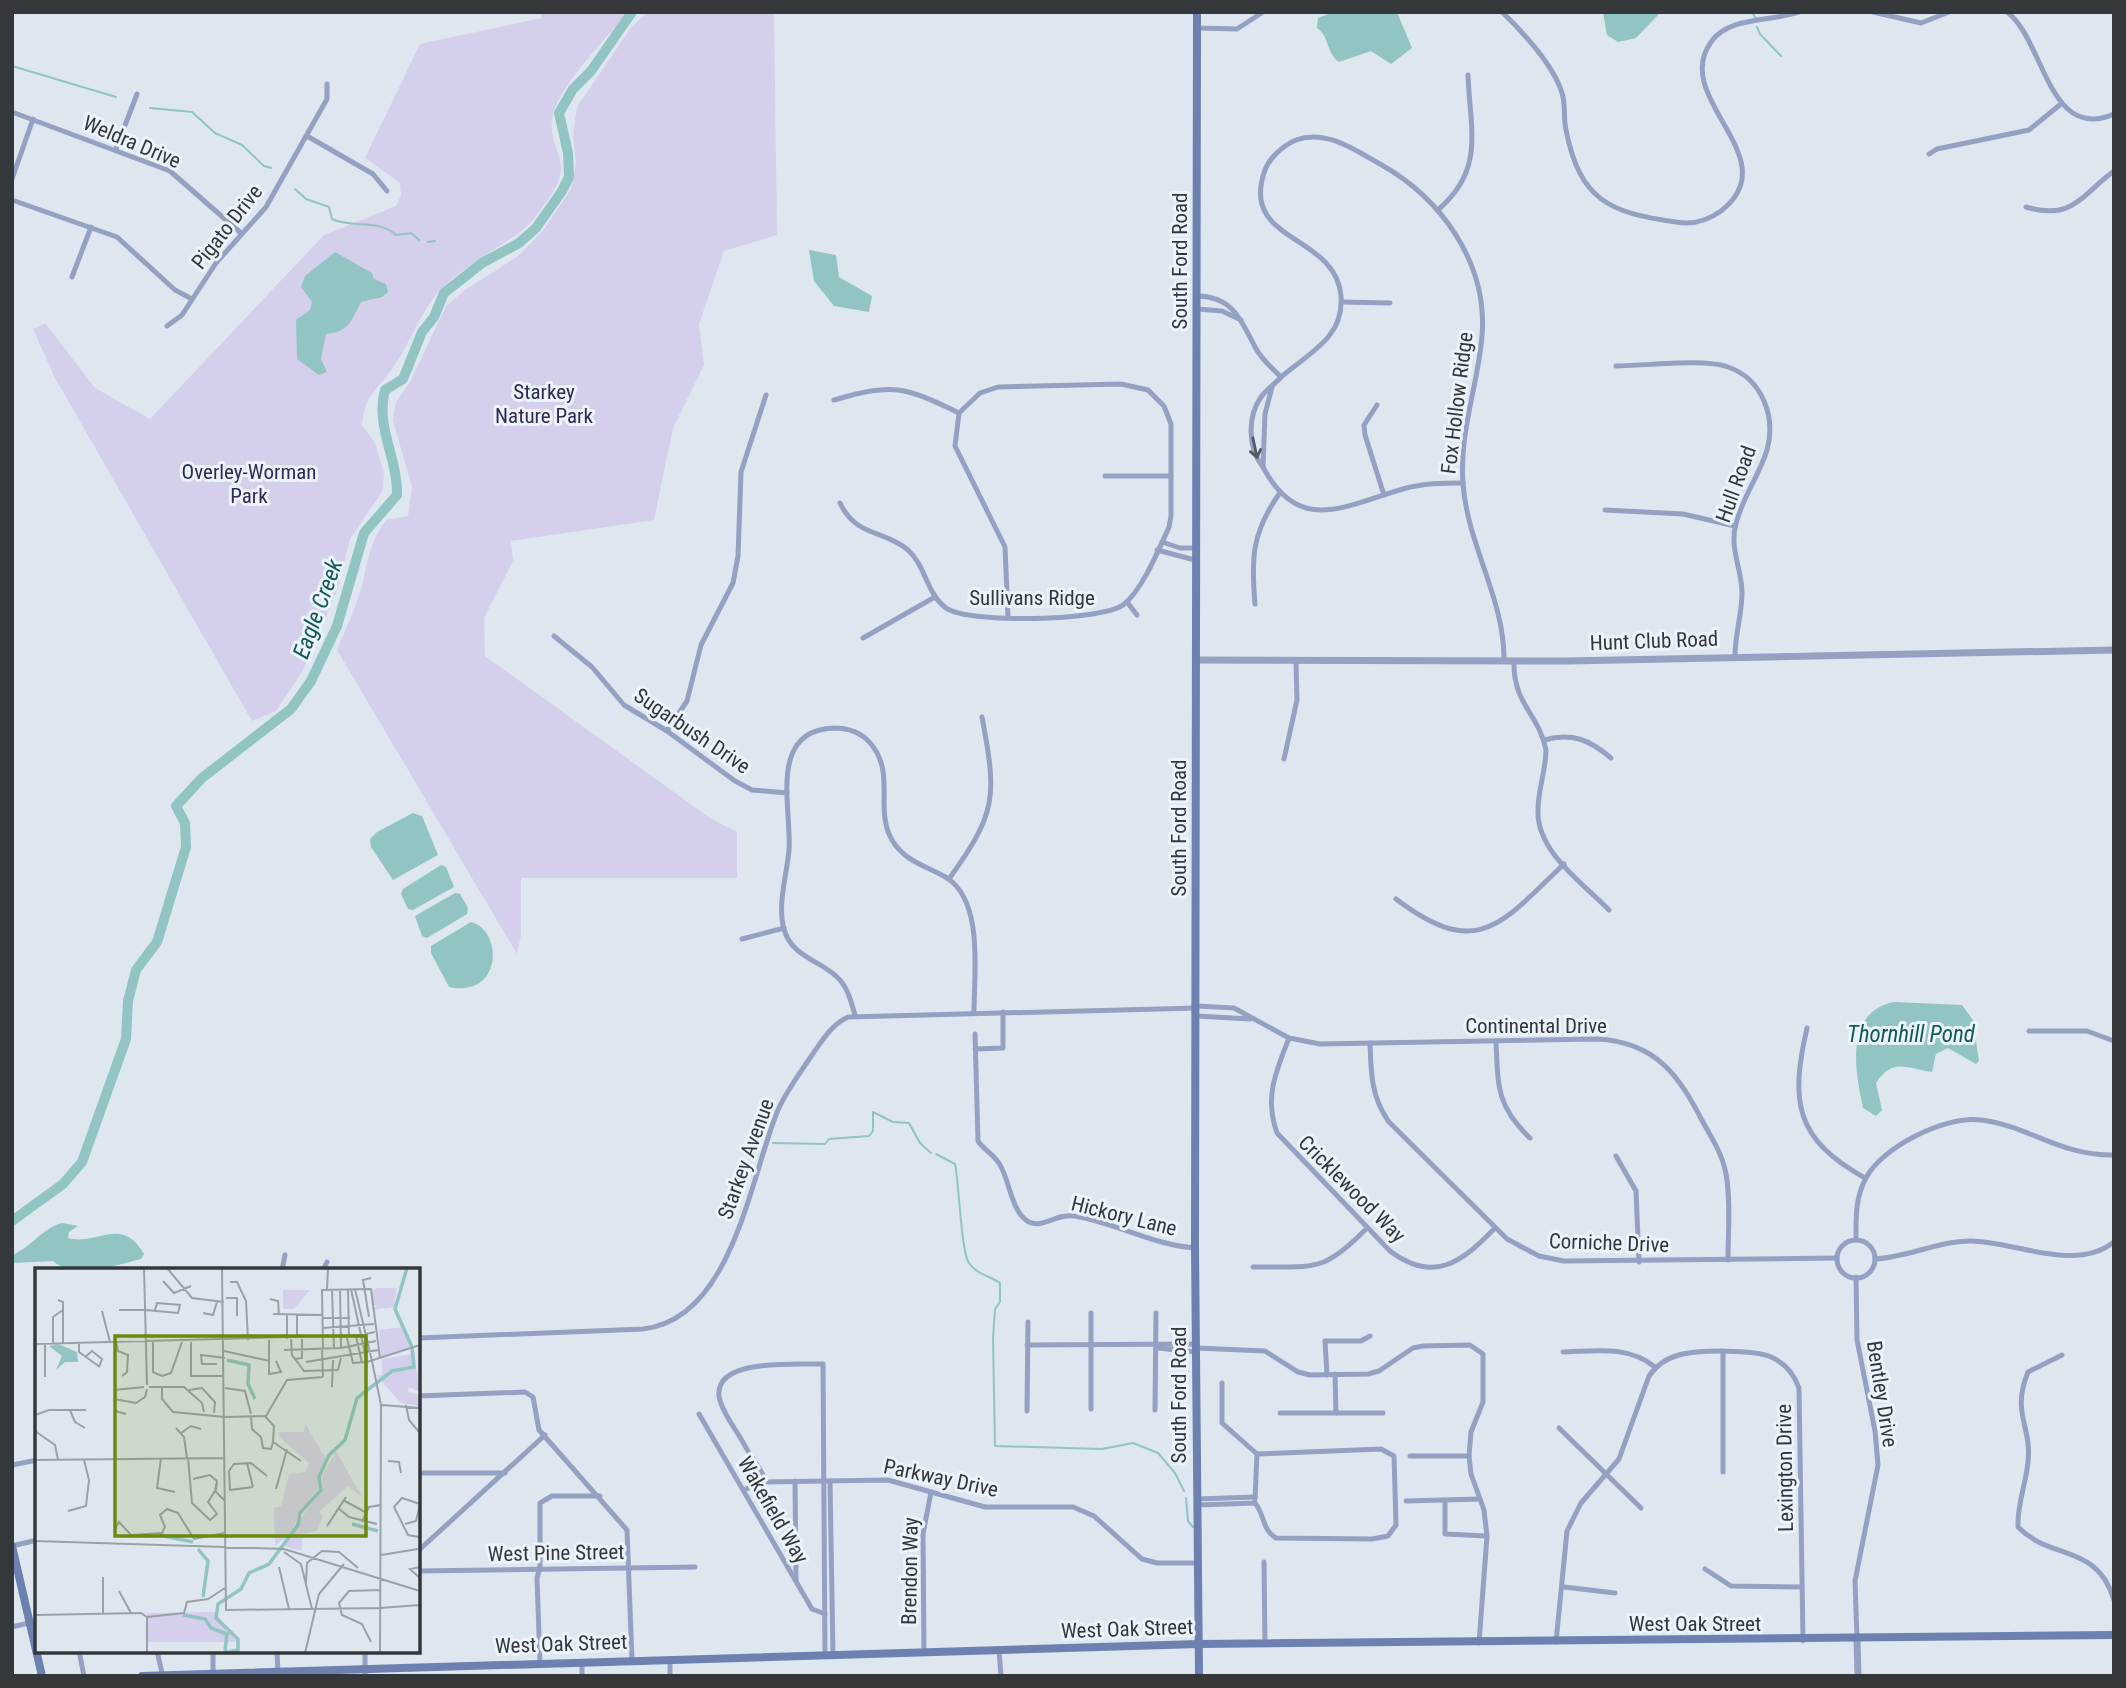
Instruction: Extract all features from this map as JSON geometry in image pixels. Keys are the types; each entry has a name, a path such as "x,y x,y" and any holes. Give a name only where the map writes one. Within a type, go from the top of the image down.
{"main road":[{"name":"South Ford Road","path":"1197,12 1195,1248 1199,1676"},
{"path":"12,1546 33,1622"},
{"name":"West Oak Street","path":"147,1675 365,1671 582,1661 1199,1644 1803,1641 2114,1635"},
{"path":"38,1653 42,1676"}],"street":[{"path":"1197,28 1237,29 1264,12"},
{"path":"1502,12 1529,41 1560,87 1567,134 1584,181 1594,195 1620,211 1682,223 1700,222 1718,212 1735,195 1740,179 1739,150 1702,82 1703,59 1710,43 1722,32 1737,25 1799,12"},
{"path":"1873,12 1921,23 1950,12"},
{"path":"2007,12 2021,25 2029,38 2061,104 2089,118 2104,118 2114,114"},
{"path":"1438,209 1463,184 1470,164 1468,75"},
{"name":"Pigato Drive","path":"167,326 182,315 216,263 266,206 327,99 327,84"},
{"path":"116,149 137,94"},
{"path":"1929,154 1937,149 2029,130 2061,104"},
{"name":"Weldra Drive","path":"12,112 170,171 242,234"},
{"path":"12,179 33,119"},
{"path":"307,136 373,174 387,191"},
{"name":"Fox Hollow Ridge","path":"1342,302 1338,280 1331,266 1313,249 1281,232 1264,207 1261,190 1264,170 1279,150 1297,140 1311,137 1338,142 1402,176 1438,209 1468,258 1482,323 1464,439 1463,483 1471,532 1502,620 1504,662"},
{"path":"2026,207 2048,209 2076,205 2114,171"},
{"path":"12,200 91,227 130,246 175,290 192,299"},
{"path":"72,277 91,227"},
{"path":"1198,296 1223,302 1238,313 1260,355 1281,377"},
{"path":"1390,303 1342,302 1330,335 1281,377 1258,402 1252,420 1254,451 1279,494 1304,508 1324,511 1345,509 1419,485 1463,483"},
{"path":"1198,309 1222,311 1241,320"},
{"name":"Hull Road","path":"1616,366 1728,367 1754,383 1766,403 1771,431 1767,449 1735,526 1734,551 1742,589 1735,628 1735,656"},
{"path":"1008,617 1007,556 958,456 954,436 959,413 974,397 998,387 1121,383 1141,387 1153,394 1168,415 1171,516 1162,542 1139,586 1127,602 1137,615"},
{"path":"1263,467 1265,414 1272,387"},
{"path":"834,400 878,389 894,388 912,391 959,413"},
{"path":"667,731 687,701 701,645 733,583 738,556 741,472 766,395"},
{"path":"1377,405 1364,425 1384,495"},
{"path":"1105,476 1171,476"},
{"path":"1255,604 1253,566 1256,538 1266,513 1279,494"},
{"name":"Sullivans Ridge","path":"840,503 853,524 898,543 913,555 935,597 945,607 962,616 1098,615 1114,611 1127,602"},
{"path":"1605,510 1683,514 1735,526"},
{"path":"1162,542 1172,546 1195,548"},
{"path":"1157,550 1195,560"},
{"path":"863,638 935,597"},
{"name":"Sugarbush Drive","path":"554,636 592,667 624,705 667,731 743,787 762,793 787,793"},
{"name":"Hunt Club Road","path":"1196,660 1514,662 2114,650"},
{"path":"1284,759 1297,700 1296,662"},
{"path":"1514,662 1515,687 1544,740 1545,768 1538,819 1548,846 1609,910"},
{"path":"948,879 979,836 990,803 991,769 982,717"},
{"path":"974,1013 971,911 964,896 948,879 908,858 891,838 885,820 883,765 874,748 860,734 836,728 825,729 806,737 789,762 787,793 790,836 783,929 798,951 842,983 855,1015 1197,1010 1253,1020"},
{"path":"1544,740 1562,736 1579,738 1611,758"},
{"path":"1396,899 1436,926 1458,931 1479,930 1512,914 1564,864"},
{"path":"742,939 783,929"},
{"name":"Continental Drive","path":"1197,1010 1234,1007 1289,1038 1320,1044 1615,1041 1648,1053 1669,1068 1686,1089 1723,1160 1728,1183 1728,1260"},
{"path":"975,1049 1003,1048 1003,1012"},
{"name":"Starkey Avenue","path":"420,1338 637,1330 660,1326 681,1315 707,1289 729,1250 777,1113 792,1084 828,1033 841,1020 855,1015"},
{"path":"1807,1028 1797,1072 1804,1119 1829,1153 1866,1178"},
{"path":"2029,1031 2087,1031 2114,1041"},
{"name":"Hickory Lane","path":"975,1034 978,1142 1002,1167 1019,1213 1028,1222 1043,1224 1062,1214 1070,1215 1170,1246 1195,1248"},
{"name":"Cricklewood Way","path":"1289,1038 1271,1088 1270,1110 1278,1133 1367,1228 1398,1257 1427,1267 1444,1266 1462,1258 1494,1229"},
{"path":"1496,1041 1498,1091 1502,1104 1530,1138"},
{"name":"Corniche Drive","path":"1370,1043 1372,1085 1384,1116 1494,1229 1539,1256 1564,1261 1639,1262 1837,1258"},
{"path":"1856,1240 1857,1204 1866,1178 1881,1159 1896,1148 1936,1127 1959,1120 1992,1122 2081,1154 2114,1155"},
{"path":"1616,1157 1636,1191 1639,1262"},
{"path":"1253,1267 1323,1264 1341,1254 1367,1228"},
{"path":"1856,1240 1871,1247 1875,1259 1869,1272 1856,1277 1844,1273 1837,1258 1843,1246 1856,1240"},
{"path":"1875,1259 1904,1256 1963,1241 1986,1242 2046,1254 2091,1252 2114,1242"},
{"path":"282,1268 285,1255"},
{"path":"324,1268 327,1262"},
{"name":"Bentley Drive","path":"1856,1277 1857,1345 1875,1432 1878,1465 1855,1581 1857,1639"},
{"path":"1091,1312 1091,1409"},
{"path":"1155,1410 1156,1312"},
{"path":"1027,1411 1028,1322"},
{"path":"1327,1375 1325,1341 1361,1341 1370,1336"},
{"path":"1027,1345 1265,1350 1298,1372 1327,1375 1368,1374 1379,1371 1405,1352 1423,1346 1470,1345 1478,1348 1484,1358 1483,1402 1471,1432 1469,1457 1487,1536 1479,1643"},
{"path":"1556,1642 1564,1587 1564,1545 1567,1531 1581,1503 1619,1459 1642,1394 1655,1367 1639,1355 1624,1351 1563,1352"},
{"path":"1723,1353 1723,1472"},
{"name":"Lexington Drive","path":"1655,1367 1680,1354 1770,1356 1788,1369 1799,1388 1803,1641"},
{"path":"2062,1355 2028,1372 2022,1387 2019,1403 2028,1461 2018,1510 2018,1527 2030,1539 2070,1552 2094,1566 2109,1583 2114,1600"},
{"path":"766,1482 761,1468 748,1451 719,1398 720,1387 726,1377 740,1369 823,1364 829,1655"},
{"path":"1335,1374 1336,1413"},
{"path":"1222,1382 1222,1423 1257,1454 1381,1449 1391,1452 1394,1456 1396,1525 1388,1536 1276,1538 1265,1528 1255,1500 1257,1454"},
{"path":"420,1396 524,1392 533,1397 537,1425 627,1530 632,1660"},
{"path":"1280,1413 1383,1413"},
{"name":"Wakefield Way","path":"699,1414 812,1609 825,1614"},
{"path":"1559,1428 1641,1508"},
{"path":"420,1549 545,1435"},
{"path":"1410,1457 1469,1457"},
{"path":"12,1465 35,1460"},
{"path":"420,1474 505,1472"},
{"name":"Parkway Drive","path":"743,1490 766,1482 888,1480 985,1507 1082,1510 1094,1516 1142,1559 1157,1563 1199,1563"},
{"path":"795,1481 796,1581"},
{"path":"827,1481 825,1614 829,1655"},
{"name":"Brendon Way","path":"924,1652 923,1534 931,1492"},
{"path":"540,1663 537,1578 540,1570 539,1509 544,1499 600,1496"},
{"path":"1406,1501 1480,1499"},
{"path":"1197,1502 1255,1500"},
{"path":"1444,1501 1445,1534 1487,1536"},
{"path":"12,1546 35,1540"},
{"path":"1264,1562 1265,1644"},
{"name":"West Pine Street","path":"420,1570 695,1567"},
{"path":"1705,1569 1731,1586 1802,1587"},
{"path":"1564,1587 1615,1593"},
{"path":"12,1627 33,1622"},
{"path":"1857,1639 1858,1676"},
{"path":"999,1650 1001,1676"},
{"path":"79,1653 84,1676"},
{"path":"157,1653 162,1673"},
{"path":"213,1674 214,1653"},
{"path":"277,1653 278,1673"},
{"path":"365,1653 365,1671"},
{"path":"670,1659 670,1676"},
{"path":"582,1661 582,1676"}],"green space":[{"name":"Overley-Worman Park","path":"541,12 628,12 583,64 555,108 552,131 561,172 553,192 524,229 463,271 437,294 394,366 369,399 362,425 375,443 384,473 383,490 350,539 337,591 302,672 276,711 252,721 55,378 33,329 45,323 95,388 150,419 324,235 396,206 401,195 400,183 365,158 420,44 541,18"},
{"name":"Starkey Nature Park","path":"648,12 774,12 777,235 724,251 699,324 704,365 673,428 654,520 511,541 513,561 484,618 485,656 710,818 737,832 737,878 521,878 521,935 517,954 337,650 358,599 377,535 386,520 408,516 412,487 393,421 396,402 410,382 446,306 465,290 518,256 542,232 571,189 576,164 573,134 577,107 632,26"}],"water":[{"path":"1333,12 1397,12 1412,48 1391,64 1371,51 1339,62 1317,28 1318,18"},
{"path":"1603,12 1659,14 1636,38 1618,42 1607,35"},
{"path":"809,250 836,255 839,277 872,296 869,312 834,306 814,281"},
{"path":"335,252 372,273 374,279 386,284 388,292 382,297 361,302 345,328 326,334 321,359 327,372 319,375 297,359 296,320 310,310 312,302 301,287 305,276"},
{"path":"413,813 422,816 438,855 393,880 371,847 370,839 377,832"},
{"path":"441,865 446,867 454,887 413,910 408,909 401,894 403,889"},
{"path":"455,893 460,894 468,908 467,914 427,938 422,936 415,916"},
{"path":"471,922 489,937 492,962 480,983 467,988 449,987 431,953 431,946"},
{"name":"Thornhill Pond","path":"1894,1002 1962,1005 1973,1020 1979,1061 1976,1064 1948,1048 1936,1054 1932,1072 1901,1067 1888,1070 1876,1083 1882,1110 1876,1116 1863,1108 1857,1077 1857,1045 1860,1030 1867,1018 1878,1008"},
{"path":"62,1223 78,1226 69,1232 68,1238 90,1238 109,1234 127,1236 144,1254 141,1259 102,1268 66,1268 53,1261 12,1263 12,1255"}],"waterway":[{"name":"Eagle Creek","path":"12,1221 63,1184 82,1162 126,1039 128,1001 136,970 157,942 186,847 185,823 176,806 202,778 291,709 311,681 337,626 364,533 397,495 383,417 385,390 403,379 422,332 434,317 444,293 482,263 519,243 536,228 562,191 569,177 568,153 559,113 573,89 591,71 632,12"},
{"path":"1752,12 1755,17"},
{"path":"1757,27 1760,34 1781,56"},
{"path":"12,66 116,97"},
{"path":"150,108 192,112 215,133 242,145 264,166 271,168"},
{"path":"295,189 306,199 329,207 332,219 373,225 396,235 411,233 419,240"},
{"path":"428,242 435,241"},
{"path":"773,1143 825,1144 829,1139 869,1136 873,1131 873,1112 893,1122 909,1123 920,1143 931,1153"},
{"path":"936,1154 955,1164 964,1245 969,1263 979,1272 1000,1283 1000,1302 995,1309 993,1338 995,1446 1102,1449 1133,1443 1158,1453 1175,1473 1184,1491"},
{"path":"1186,1498 1188,1521 1193,1527"}]}
